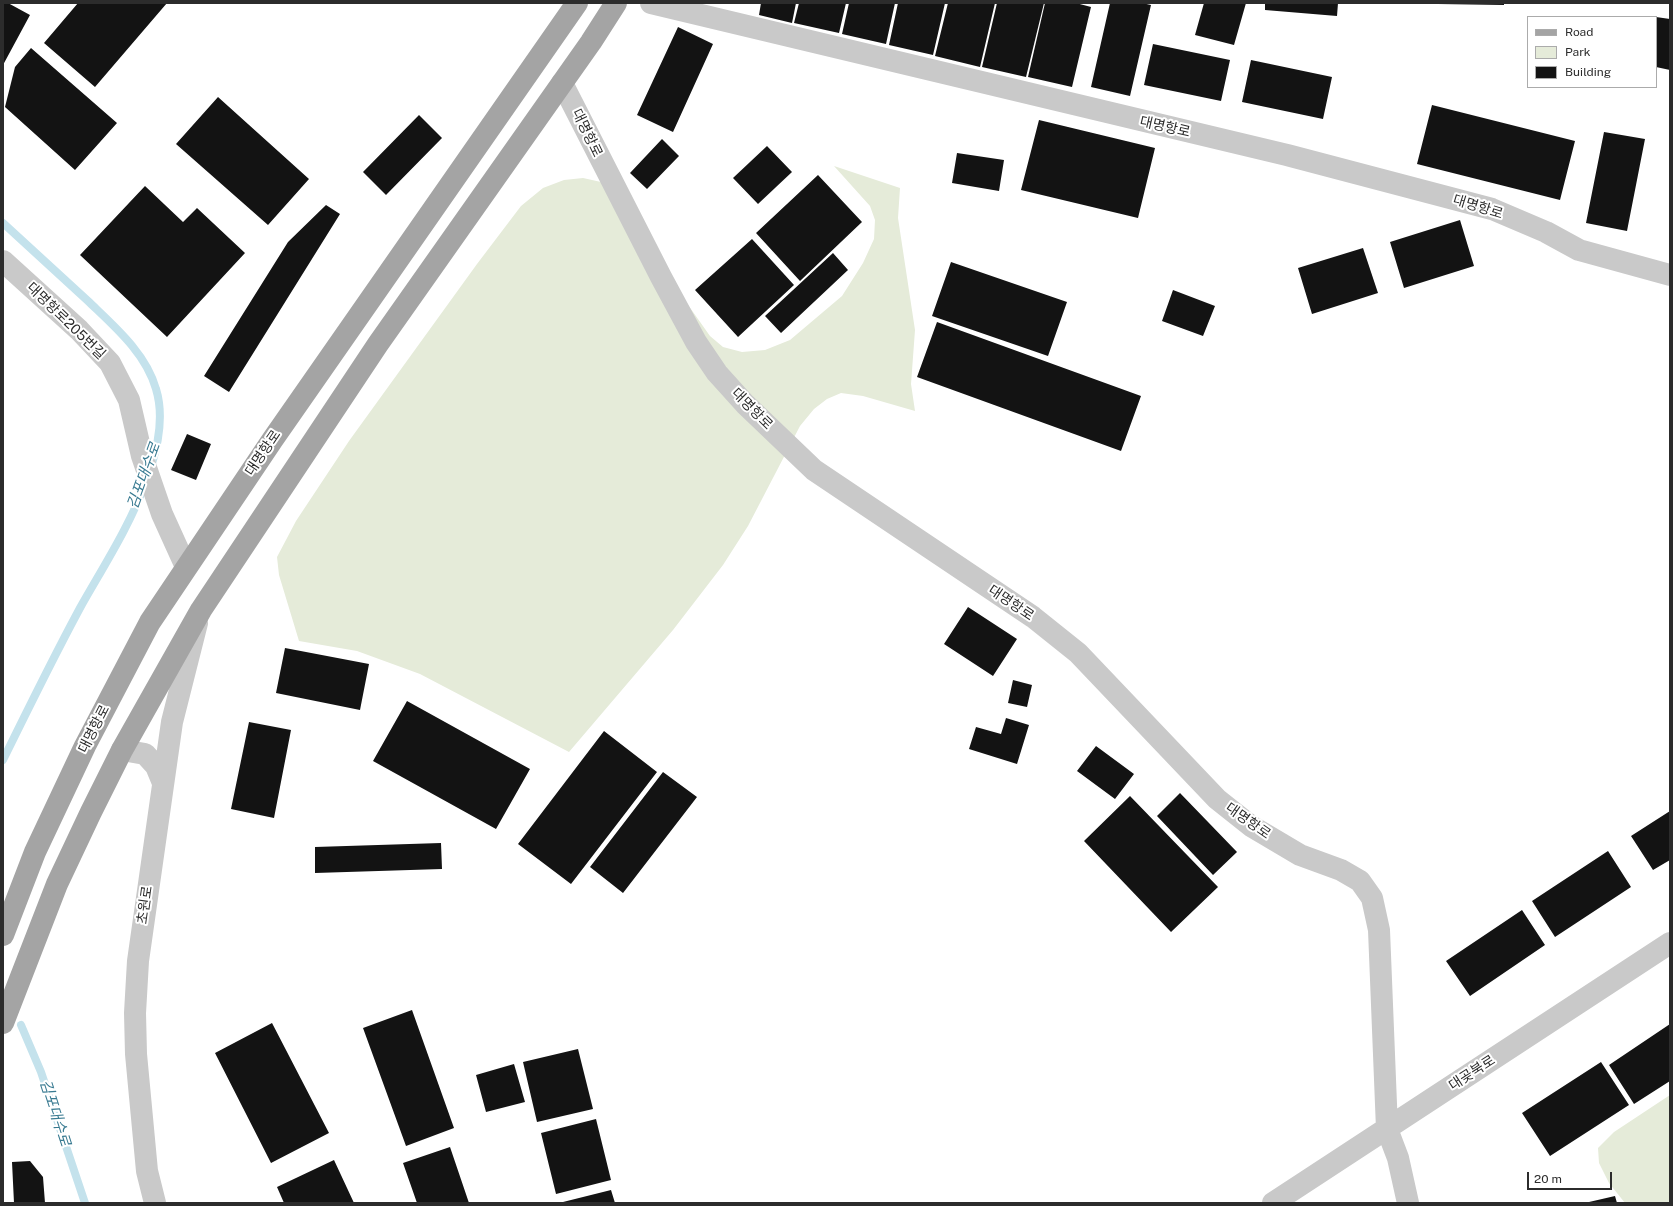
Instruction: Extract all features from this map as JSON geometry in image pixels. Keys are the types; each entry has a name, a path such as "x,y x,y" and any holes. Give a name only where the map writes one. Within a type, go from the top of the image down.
{"main road":[{"path":"3,1023 57,884 91,812 122,750 201,610 378,344 591,42 616,3"},
{"name":"대명항로","path":"3,935 36,852 85,746 150,622 186,566 273,439 574,4"}],"street":[{"name":"대명항로","path":"651,3 1287,155 1492,209 1546,232 1579,250 1670,275"},
{"name":"대명항로","path":"562,82 661,277 696,342 717,373 745,404 814,470 1033,617 1078,653 1217,799 1251,826 1300,856 1341,870 1360,881 1372,898 1378,930 1387,1128 1398,1158 1408,1203"},
{"name":"대명항로205번길","path":"3,261 79,330 110,363 129,400 142,456 162,514 186,566"},
{"name":"초원로","path":"155,1203 146,1164 136,1054 135,1013 138,961 172,722 201,610"},
{"path":"122,750 145,754 156,766 163,783"},
{"name":"대곶북로","path":"1273,1203 1670,943"}],"green space":[{"path":"834,166 900,188 898,218 915,330 911,384 915,411 863,396 841,393 827,399 814,409 800,426 748,526 723,565 673,630 569,752 420,674 357,651 299,641 279,575 277,557 296,521 349,441 477,264 521,206 543,188 564,180 583,178 601,182 710,336 723,347 742,352 765,350 790,340 842,296 863,263 874,239 875,220 870,206"},
{"path":"1670,1095 1670,1203 1625,1203 1609,1183 1599,1163 1598,1148 1614,1132"}],"building":[{"path":"3,3 8,3 30,15 3,65"},
{"path":"78,3 167,3 95,87 44,43"},
{"path":"761,3 796,3 792,23 759,15"},
{"path":"799,3 846,3 839,33 794,23"},
{"path":"849,3 895,3 886,44 842,34"},
{"path":"898,3 945,3 933,55 889,45"},
{"path":"948,3 995,3 980,67 935,56"},
{"path":"997,3 1044,3 1026,77 982,67"},
{"path":"1045,3 1076,3 1091,7 1072,87 1028,77"},
{"path":"1110,3 1142,3 1151,5 1130,96 1091,87"},
{"path":"1204,3 1246,3 1234,45 1195,35"},
{"path":"1265,3 1338,3 1337,16 1265,10"},
{"path":"1504,3 1504,5 1438,4"},
{"path":"1657,17 1670,19 1670,70 1657,67"},
{"path":"678,27 713,44 673,132 637,115"},
{"path":"1153,44 1230,60 1221,101 1144,85"},
{"path":"31,48 117,123 75,170 5,107 15,67"},
{"path":"1251,60 1332,77 1323,119 1242,102"},
{"path":"218,97 309,179 268,225 176,144"},
{"path":"1432,105 1575,141 1560,200 1417,164"},
{"path":"419,115 442,138 386,195 363,172"},
{"path":"1039,120 1155,148 1138,218 1021,190"},
{"path":"1604,132 1645,139 1627,231 1586,223"},
{"path":"662,139 679,156 647,189 630,173"},
{"path":"767,146 792,172 758,204 733,178"},
{"path":"957,153 1004,160 999,191 952,183"},
{"path":"818,175 862,222 800,281 756,233"},
{"path":"145,186 183,222 197,208 245,253 167,337 80,255"},
{"path":"326,205 340,214 229,392 204,376 288,242"},
{"path":"1460,220 1474,266 1404,288 1390,242"},
{"path":"752,239 794,285 738,337 695,290"},
{"path":"1363,248 1378,293 1312,314 1298,268"},
{"path":"833,253 848,270 781,333 765,316"},
{"path":"951,262 1067,302 1048,356 932,316"},
{"path":"1173,290 1215,306 1203,336 1162,321"},
{"path":"937,322 1141,396 1121,451 917,377"},
{"path":"187,434 211,444 196,480 171,470"},
{"path":"968,607 1017,639 993,676 944,644"},
{"path":"285,648 369,664 360,710 276,693"},
{"path":"1013,680 1032,685 1027,707 1008,703"},
{"path":"407,701 530,769 496,829 373,761"},
{"path":"1006,718 1029,725 1017,764 969,749 976,727 1001,734"},
{"path":"249,722 291,730 274,818 231,809"},
{"path":"604,731 657,772 571,884 518,844"},
{"path":"1096,746 1134,774 1115,799 1077,771"},
{"path":"663,772 697,797 623,893 590,867"},
{"path":"1180,793 1237,852 1213,875 1157,816"},
{"path":"1130,796 1218,887 1171,932 1084,841"},
{"path":"1670,811 1670,860 1653,870 1631,836"},
{"path":"441,843 442,869 315,873 315,847"},
{"path":"1608,851 1631,887 1555,937 1532,901"},
{"path":"1522,910 1545,945 1470,996 1446,961"},
{"path":"412,1010 454,1128 406,1146 363,1028"},
{"path":"272,1023 329,1133 271,1163 215,1053"},
{"path":"1670,1024 1670,1081 1634,1104 1609,1065"},
{"path":"578,1049 593,1109 537,1122 523,1062"},
{"path":"1601,1062 1629,1105 1550,1156 1522,1113"},
{"path":"514,1064 525,1102 486,1112 476,1075"},
{"path":"596,1119 611,1180 556,1194 541,1133"},
{"path":"450,1147 469,1203 417,1203 403,1163"},
{"path":"334,1160 354,1203 284,1203 277,1187"},
{"path":"30,1161 43,1177 45,1203 14,1203 12,1162"},
{"path":"611,1190 615,1203 563,1203 563,1202"},
{"path":"1615,1196 1617,1203 1589,1203 1589,1202"}],"waterway":[{"name":"김포대수로","path":"3,223 108,320 128,341 145,364 156,389 160,409 160,428 151,467"},
{"name":"김포대수로","path":"3,760 70,627 124,530 140,498 146,481"},
{"name":"김포대수로","path":"21,1025 41,1072 85,1203"}]}
